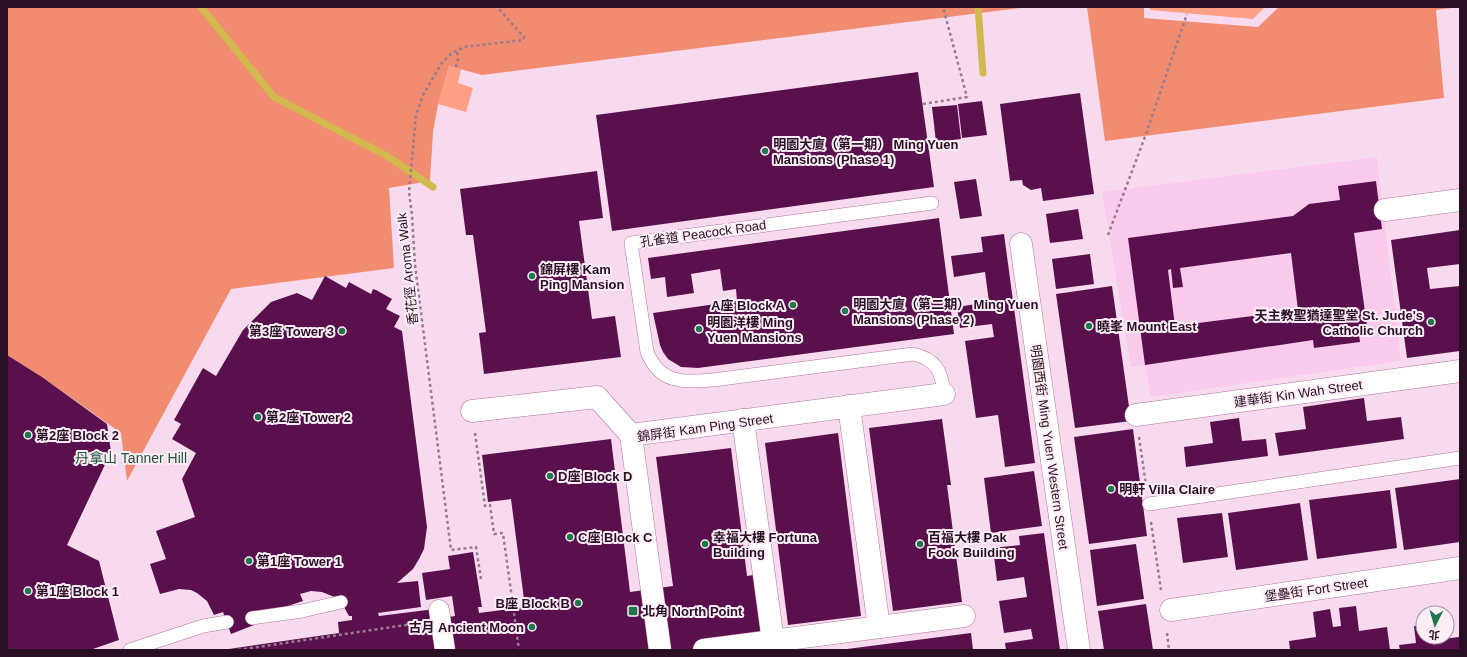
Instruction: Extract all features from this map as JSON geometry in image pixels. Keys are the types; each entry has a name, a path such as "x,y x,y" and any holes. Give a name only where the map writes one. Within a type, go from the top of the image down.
{"street":[{"path":"1385,210 1460,200"},
{"path":"1406,217 1460,209"},
{"name":"明園西街 Ming Yuen Western Street","path":"1021,244 1079,650"},
{"name":"建華街 Kin Wah Street","path":"1136,415 1460,371"},
{"name":"錦屏街 Kam Ping Street","path":"660,650 631,435 944,394"},
{"path":"472,411 597,397 631,435"},
{"path":"849,406 879,627"},
{"path":"743,420 773,641"},
{"name":"堡壘街 Fort Street","path":"1171,610 1460,568"},
{"path":"440,615 445,650"},
{"path":"704,650 964,616"}],"lane":[{"name":"孔雀道 Peacock Road","path":"932,203 632,243 644,339 651,361 658,370 668,376 679,380 713,380 913,354 924,356 933,362 939,370 943,381 944,394"},
{"path":"1149,504 1460,458"},
{"path":"252,618 302,611 341,602"},
{"path":"130,650 203,626 227,622"}],"path":[{"name":"香花徑 Aroma Walk","path":"481,579 476,547 451,550 415,265 409,192 416,115 423,95 441,64 451,54 464,47 523,40 524,37 496,7"},
{"path":"923,104 967,97 943,7"},
{"path":"1108,235 1146,134 1187,14"},
{"path":"456,67 458,59 457,51"},
{"path":"472,411 485,506 490,505 494,534 503,533 520,650"},
{"path":"238,650 440,615"}],"shaded area":[{"path":"7,7 1029,7 482,75 449,66 438,104 433,132 430,181 389,188 394,268 231,289 127,481 121,433 42,377 7,355"},
{"path":"1087,7 1144,7 1144,18 1258,27 1279,7 1459,7 1436,10 1444,98 1105,141"},
{"path":"1150,7 1265,7 1253,19 1150,10"},
{"path":"449,66 461,69 458,83 473,88 466,112 438,104"},
{"path":"1377,157 1401,361 1151,397 1145,365 1131,367 1102,192"}],"building":[{"name":"明園大廈（第一期） Ming Yuen Mansions (Phase 1)","path":"918,72 934,187 612,231 596,115"},
{"path":"1080,93 1094,194 1043,201 1041,188 1031,190 1023,185 1022,180 1010,181 1000,104"},
{"path":"982,101 987,135 962,138 958,104"},
{"path":"957,105 961,139 936,142 932,107"},
{"name":"錦屏樓 Kam Ping Mansion","path":"597,171 603,218 579,221 592,319 615,316 621,357 484,374 479,333 486,332 473,235 466,235 460,189"},
{"path":"976,179 982,216 960,219 954,182"},
{"path":"1376,181 1382,229 1354,233 1368,333 1359,334 1360,342 1314,348 1313,340 1145,365 1128,238 1293,216 1309,204 1340,200 1338,186","holes":["1291,253 1298,310 1175,326 1168,270 1171,269 1173,288 1183,287 1180,268"]},
{"path":"1078,209 1083,239 1050,243 1046,214"},
{"name":"明園大廈（第二期） Ming Yuen Mansions (Phase 2)","path":"939,218 954,334 698,368 681,367 668,359 663,352 653,313 737,301 736,289 723,291 720,269 691,274 694,293 667,297 665,277 651,279 648,258"},
{"path":"1460,230 1460,264 1427,268 1430,289 1460,286 1460,351 1407,358 1391,240"},
{"path":"1004,234 1035,463 1005,467 998,415 976,418 965,341 994,337 992,324 960,328 957,307 989,302 985,272 954,277 951,256 983,252 981,237"},
{"path":"1090,254 1094,284 1056,289 1052,259"},
{"path":"325,276 346,288 349,282 371,294 373,289 376,290 392,299 386,309 400,316 394,327 402,331 427,527 424,549 419,559 413,569 397,583 418,581 421,607 378,613 379,616 435,609 436,619 455,616 452,596 426,600 422,573 450,569 448,556 473,552 482,607 478,607 479,613 525,607 511,499 488,502 482,455 611,439 630,592 673,586 656,457 731,448 747,576 768,573 780,650 222,650 339,633 338,622 352,620 352,616 349,616 337,598 322,592 311,591 300,594 303,601 252,618 254,625 231,634 223,612 214,615 207,601 197,593 191,590 179,589 160,594 150,564 166,559 156,531 195,517 182,479 196,453 172,439 181,424 174,420 203,368 216,376 243,330 271,302 297,293 312,300"},
{"name":"曉峯 Mount East","path":"1112,286 1131,421 1075,428 1056,294"},
{"path":"7,355 42,377 107,424 111,452 67,545 99,561 119,640 90,650 7,650"},
{"path":"1364,398 1367,421 1401,417 1404,439 1279,456 1275,433 1306,429 1303,407"},
{"path":"1239,418 1242,441 1266,439 1268,456 1186,467 1184,447 1213,443 1210,422"},
{"name":"百福大樓 Pak Fook Building","path":"942,419 951,485 947,485 962,602 893,611 869,428"},
{"name":"明軒 Villa Claire","path":"1133,429 1147,536 1089,544 1074,437"},
{"path":"838,433 861,616 788,625 765,443"},
{"path":"1034,471 1042,526 991,533 984,478"},
{"path":"1460,479 1460,542 1404,550 1395,488"},
{"path":"1390,490 1397,548 1317,559 1309,500"},
{"path":"1300,503 1308,560 1236,570 1228,513"},
{"path":"1222,513 1228,557 1183,563 1177,518"},
{"path":"1044,533 1060,650 1006,650 1005,643 1033,639 1031,629 1004,633 999,601 1027,597 1024,577 997,581 993,548 1020,545 1019,536"},
{"path":"1136,544 1144,599 1097,606 1090,550"},
{"path":"1146,604 1153,650 1104,650 1098,611"},
{"path":"1356,606 1359,631 1387,627 1390,650 1290,650 1289,641 1316,637 1313,612 1330,609 1333,627 1341,626 1339,608"},
{"path":"971,633 973,650 847,650 847,649"},
{"path":"1459,637 1460,650 1400,650 1399,645 1415,643 1415,645 1455,645 1455,638"}],"waterway":[{"path":"201,7 274,97 387,156 433,187"},
{"path":"978,7 983,73"}],"place":[{"name":"明園大廈（第一期） Ming Yuen Mansions (Phase 1)","path":"765,151"},
{"name":"錦屏樓 Kam Ping Mansion","path":"532,276"},
{"name":"A座 Block A","path":"793,305"},
{"name":"明園大廈（第二期） Ming Yuen Mansions (Phase 2)","path":"845,311"},
{"name":"天主教聖猶達聖堂 St. Jude's Catholic Church","path":"1431,322"},
{"name":"曉峯 Mount East","path":"1089,326"},
{"name":"明園洋樓 Ming Yuen Mansions","path":"699,329"},
{"name":"第3座 Tower 3","path":"342,331"},
{"name":"第2座 Tower 2","path":"258,417"},
{"name":"第2座 Block 2","path":"28,435"},
{"name":"D座 Block D","path":"550,476"},
{"name":"明軒 Villa Claire","path":"1111,489"},
{"name":"C座 Block C","path":"570,537"},
{"name":"幸福大樓 Fortuna Building","path":"705,544"},
{"name":"百福大樓 Pak Fook Building","path":"920,544"},
{"name":"第1座 Tower 1","path":"249,561"},
{"name":"第1座 Block 1","path":"28,591"},
{"name":"B座 Block B","path":"578,603"},
{"name":"北角 North Point","path":"633,611"},
{"name":"古月 Ancient Moon","path":"532,627"}],"district":[{"name":"丹拿山 Tanner Hill","path":"131,458"}]}
